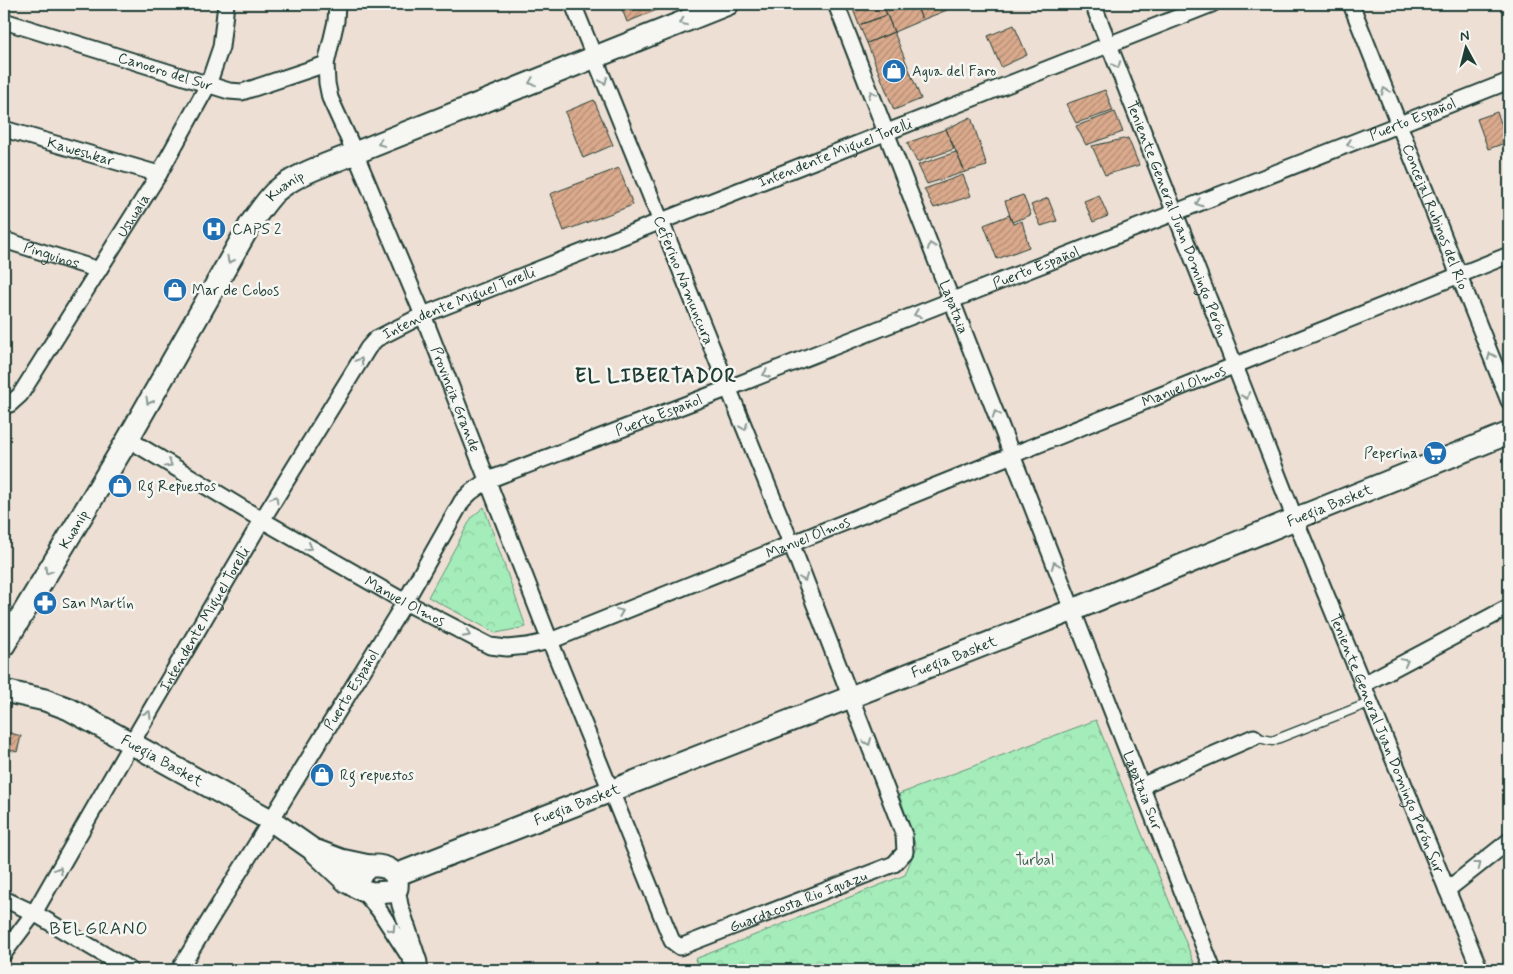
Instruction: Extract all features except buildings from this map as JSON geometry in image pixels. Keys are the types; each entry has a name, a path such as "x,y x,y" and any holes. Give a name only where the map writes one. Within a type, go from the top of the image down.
{"main road":[{"name":"Kuanip","path":"4,645 128,439 251,223 276,192 286,184 355,153 728,4"},
{"name":"Fuegia Basket","path":"396,882 610,792 1073,610 1509,433"},
{"name":"Fuegia Basket","path":"4,691 45,700 69,709 272,821 312,849 334,872 360,889"},
{"name":"Fuegia Basket","path":"312,849 341,860 369,866"},
{"path":"378,865 388,868 396,882 389,892 381,893 360,889 358,878 369,866 378,865"}],"street":[{"name":"Ushuaia","path":"4,406 10,404 20,395 159,174 208,85 221,47 226,4"},
{"name":"Provincia Grande","path":"336,4 336,21 326,64 326,83 330,98 423,315 610,792 672,941"},
{"name":"Ceferino Namuncura","path":"573,4 791,543 904,835"},
{"name":"Lapataia","path":"836,4 1073,610"},
{"name":"Teniente General Juan Domingo Perón","path":"1093,4 1295,519"},
{"name":"Intendente Miguel Torelli","path":"4,953 34,913 262,520 368,348 376,339 423,315 1212,4"},
{"name":"Concejal Rubinos del Río","path":"1351,4 1509,401"},
{"name":"Canoero del Sur","path":"4,21 229,91 242,92 326,64"},
{"name":"Puerto Español","path":"179,970 405,602 462,501 488,480 952,301 1509,81"},
{"name":"Kaweshkar","path":"4,129 159,174"},
{"name":"Pinguinos","path":"4,240 99,270"},
{"name":"Manuel Olmos","path":"128,439 262,520 405,602 490,646 517,647 550,641 1509,255"},
{"name":"Teniente General Juan Domingo Perón Sur","path":"1295,519 1480,970"},
{"path":"1362,685 1509,607"},
{"name":"Lapataia Sur","path":"1073,610 1213,970"},
{"path":"1141,786 1254,737"},
{"name":"Guardacosta Rio Iguazu","path":"672,941 680,947 894,864 905,852 904,835"},
{"path":"1447,890 1509,841"},
{"path":"396,882 400,905 422,970"},
{"path":"360,889 379,910 418,970"},
{"path":"4,899 34,913 130,970"}],"lane":[{"path":"1254,737 1272,740 1369,702"}],"green space":[{"path":"484,507 526,627 496,633 428,597 472,517"},
{"name":"Turbal","path":"1096,720 1197,970 699,970 695,959 905,875 916,847 899,794"}],"place":[{"name":"Agua del Faro","path":"894,71"},
{"name":"CAPS 2","path":"214,229"},
{"name":"Mar de Cobos","path":"175,290"},
{"name":"Peperina","path":"1435,453"},
{"name":"Rg Repuestos","path":"120,486"},
{"name":"San Martín","path":"45,603"},
{"name":"Rg repuestos","path":"322,775"}],"district":[{"name":"EL LIBERTADOR","path":"656,375"},
{"name":"BELGRANO","path":"99,928"}]}
